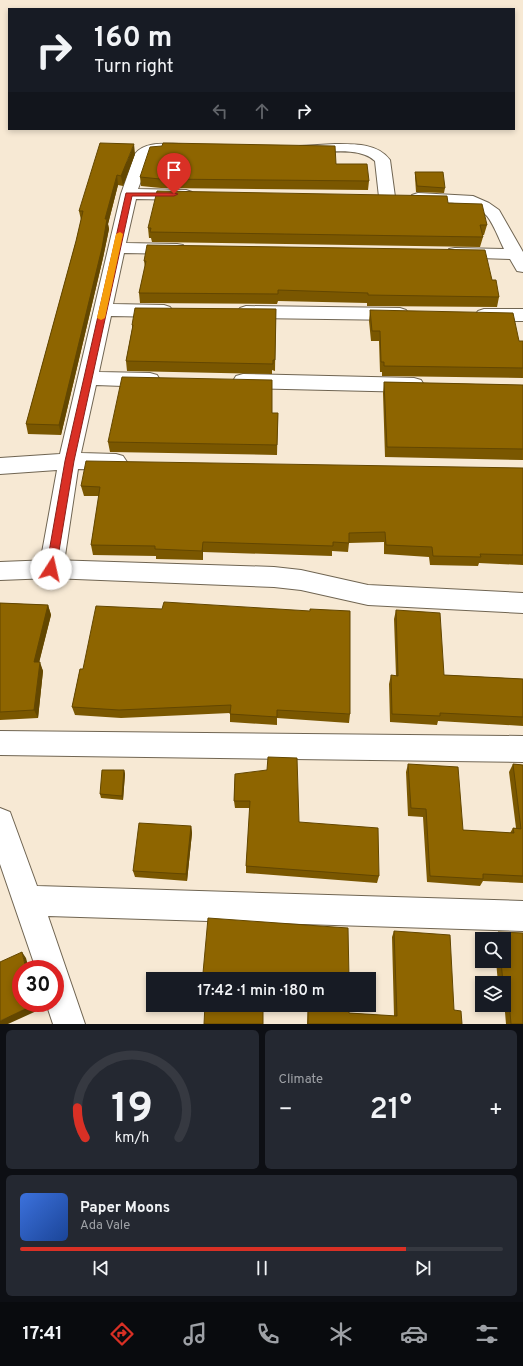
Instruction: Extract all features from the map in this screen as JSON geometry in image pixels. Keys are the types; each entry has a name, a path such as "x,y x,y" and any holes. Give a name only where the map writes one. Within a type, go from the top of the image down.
{"street":[{"path":"51,569 69,461 129,194 143,154 147,150 161,147 192,148"},
{"path":"286,148 356,149 373,152 382,160 379,197 458,199 473,201 493,213 519,260"},
{"path":"129,194 199,195"},
{"path":"117,248 196,249"},
{"path":"443,253 519,260"},
{"path":"103,310 182,311"},
{"path":"230,312 420,314"},
{"path":"468,315 523,315"},
{"path":"88,378 167,380"},
{"path":"222,381 436,385"},
{"path":"0,466 69,461 133,462"},
{"path":"0,571 51,569 274,577 301,580 368,595 523,604"},
{"path":"0,743 523,749"},
{"path":"0,822 48,960"},
{"path":"28,901 523,916"},
{"path":"64,1007 70,1024"}],"building":[{"path":"100,143 134,144 121,176 117,175 105,219 107,219 102,248 59,425 26,424 76,241 83,211 79,211"},
{"path":"163,143 335,146 336,164 367,164 369,181 160,179 140,177 150,147 162,146"},
{"path":"415,172 443,172 445,188 417,186"},
{"path":"157,191 447,196 448,203 482,204 487,225 480,225 483,237 150,232 151,228 148,228"},
{"path":"147,245 485,250 492,280 496,280 499,297 368,295 368,293 278,290 278,294 139,293 146,261 144,261"},
{"path":"135,308 276,309 275,360 273,360 273,364 126,361"},
{"path":"370,310 513,313 519,341 523,341 523,368 384,366 384,362 381,362 380,331 372,331"},
{"path":"122,377 272,380 272,413 278,413 277,445 108,442"},
{"path":"384,382 523,385 523,449 387,447"},
{"path":"86,461 523,468 523,555 480,554 481,557 433,556 432,547 386,545 385,532 349,533 349,543 333,542 333,546 203,542 202,551 155,549 155,546 91,545 100,487 81,486"},
{"path":"164,602 310,611 310,609 350,611 350,714 277,710 277,717 230,714 231,705 119,710 72,707 80,669 83,669 96,606 162,609"},
{"path":"0,603 48,605 34,662 40,662 34,710 0,712"},
{"path":"396,610 440,613 444,675 523,679 523,717 440,713 440,716 392,714 391,675 398,676"},
{"path":"268,757 297,758 299,822 378,828 379,876 246,866 250,801 234,801 235,774 267,770"},
{"path":"408,764 458,767 463,830 514,833 513,828 521,829 513,764 523,765 523,876 483,874 483,879 430,876 426,809 411,808"},
{"path":"102,770 124,770 122,796 100,794"},
{"path":"139,823 191,826 186,874 133,871"},
{"path":"208,918 348,928 349,972 203,972"},
{"path":"394,931 450,935 454,1010 461,1011 462,1024 308,1024 308,1012 349,1012 397,1016"},
{"path":"511,933 523,933 523,1024 511,1024 511,976 502,976 502,968 511,968"},
{"path":"22,952 24,960 12,960 12,1012 19,1012 0,1021 0,962"},
{"path":"205,1012 263,1012 263,1024 204,1024"}],"slow traffic":[{"path":"101,318 120,234"}],"route":[{"path":"51,569 69,461 129,194 174,194"}]}
